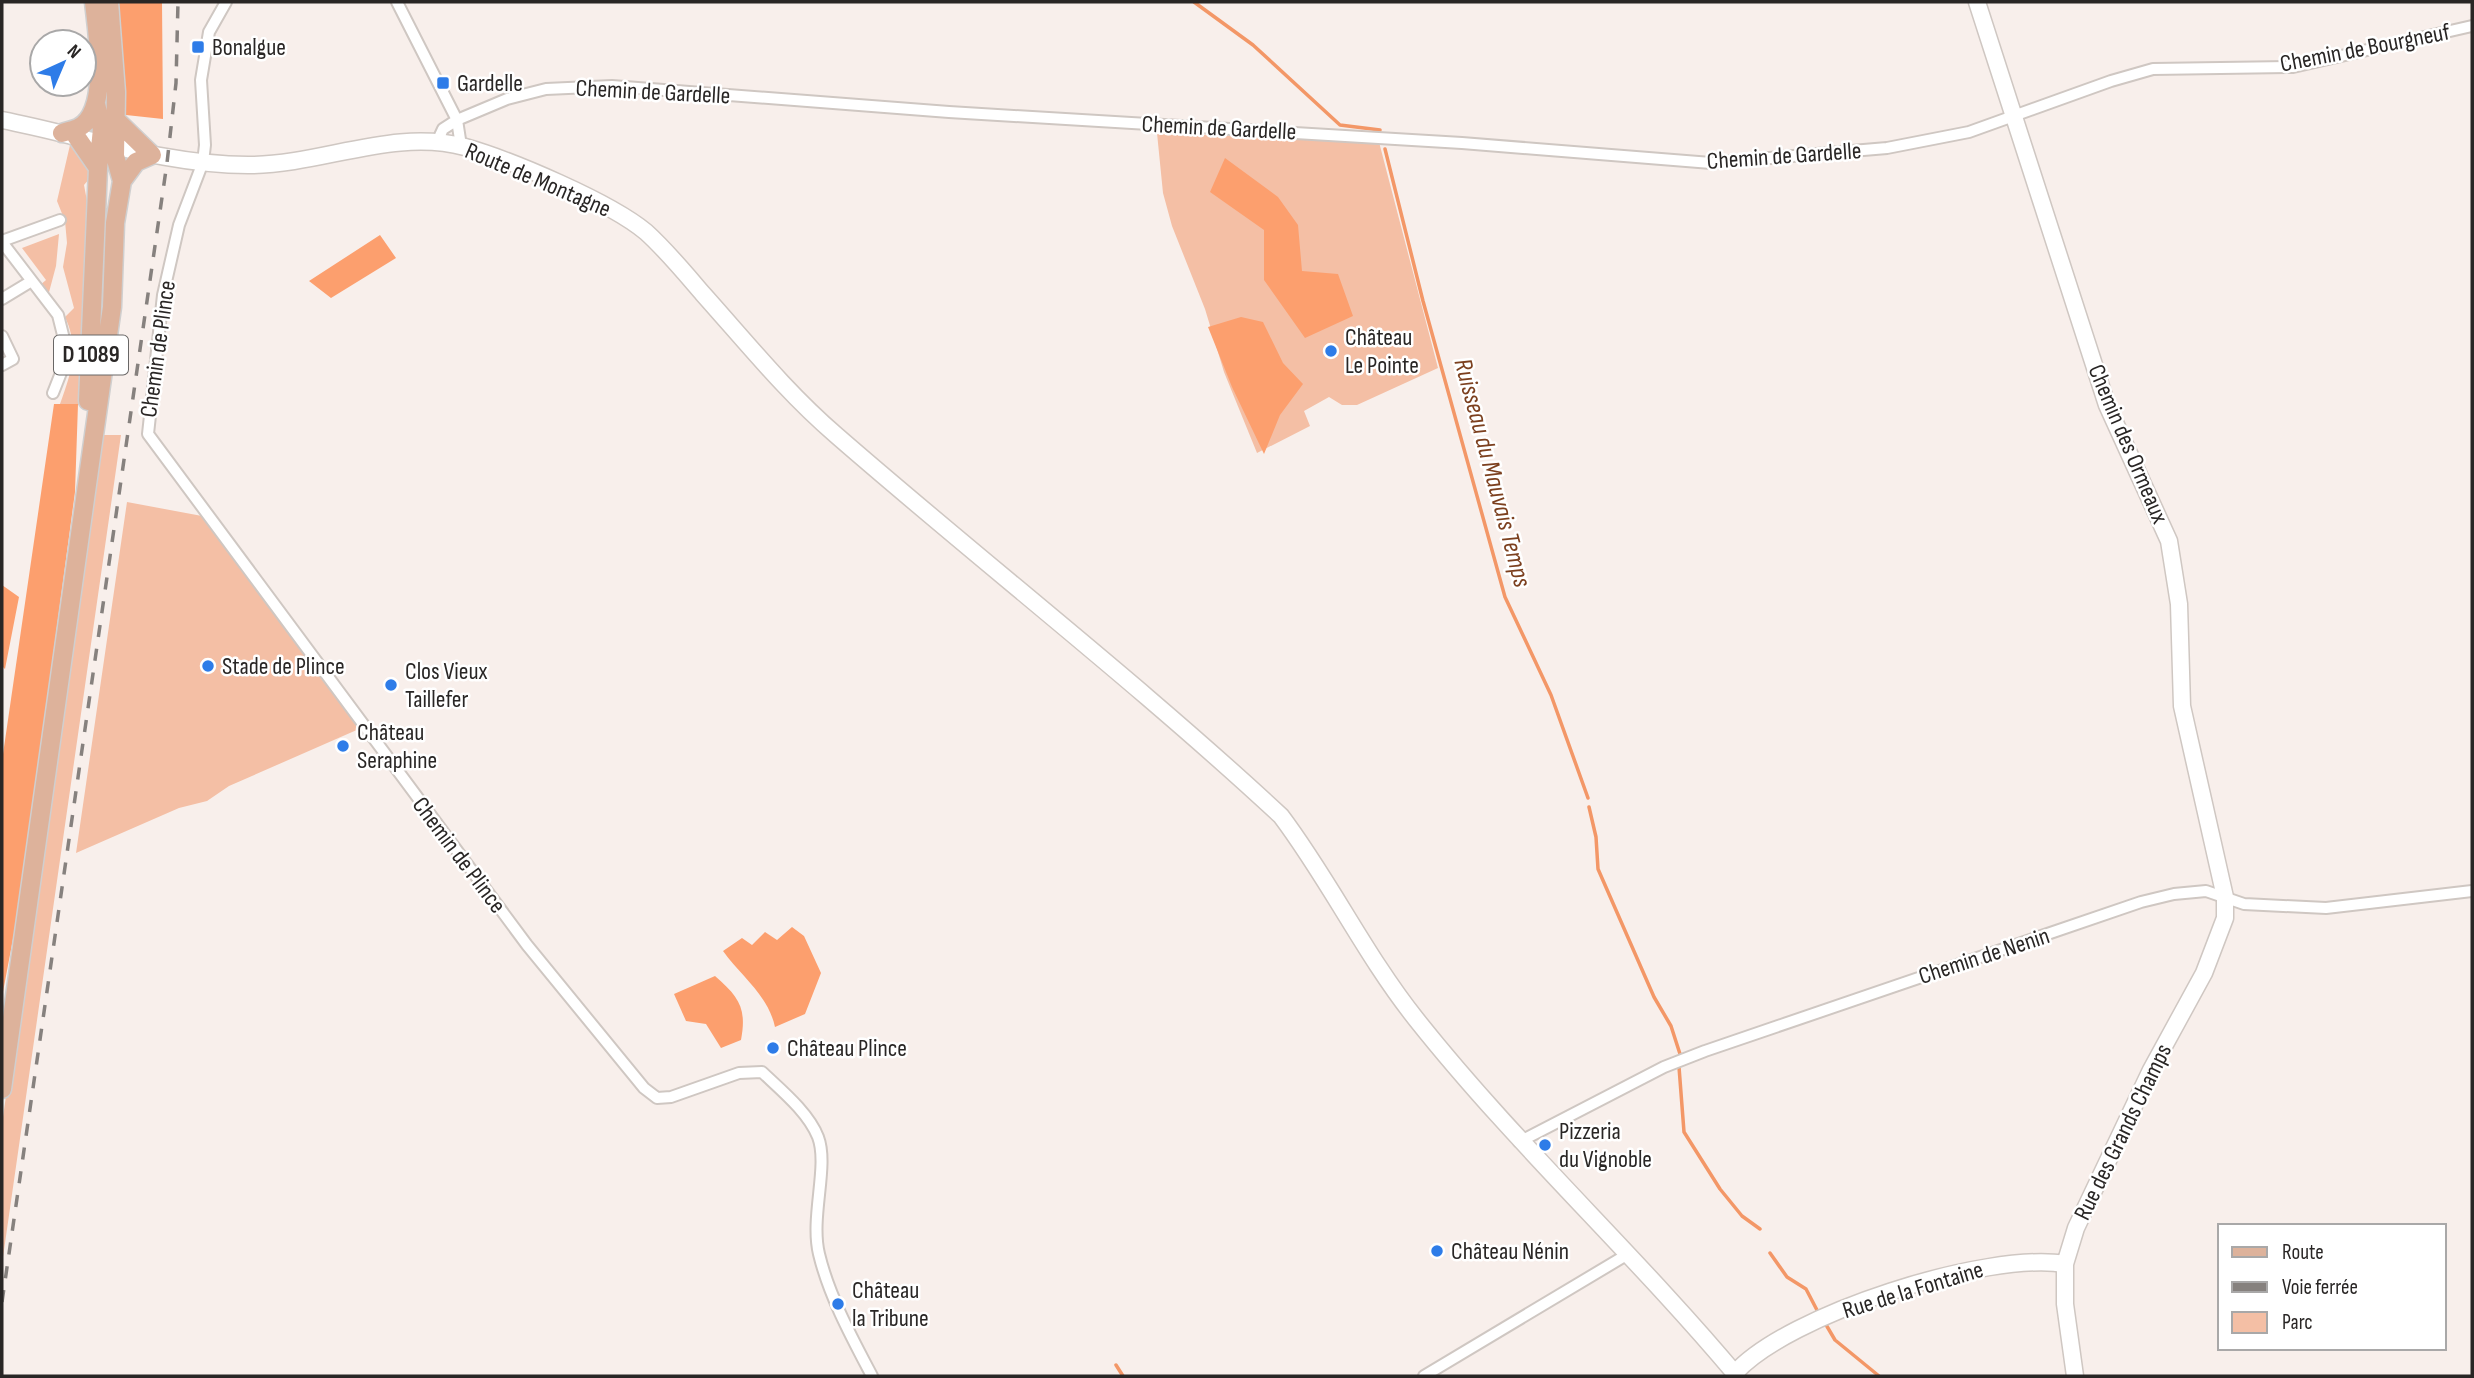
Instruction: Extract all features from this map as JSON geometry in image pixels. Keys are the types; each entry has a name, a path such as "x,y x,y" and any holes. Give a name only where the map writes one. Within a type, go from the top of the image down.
{"main road":[{"name":"D 1089","path":"94,2 109,144 108,203 116,223"},
{"name":"D 1089","path":"78,541 92,338 98,168 116,120 114,49 109,2"},
{"name":"Chemin des Ormeaux","path":"1977,2 2106,405 2169,541 2179,604 2182,706 2225,897"},
{"name":"D 1089","path":"2,1089 112,307 116,223 122,181 96,104 100,60"},
{"path":"96,104 79,128 69,134 98,168"},
{"name":"Route de Montagne","path":"2,120 152,155 246,166 286,164 398,142 436,142 461,146 520,167 625,216 660,246 771,371 830,430 1071,631 1281,816 1414,1017 1519,1142 1628,1254 1736,1375"},
{"path":"116,120 152,155 136,162 122,181"},
{"name":"Rue des Grands Champs","path":"2075,1376 2065,1304 2065,1264 2076,1228 2151,1070 2204,973 2225,918 2225,897"},
{"name":"Rue de la Fontaine","path":"1736,1375 1780,1340 1854,1304 1988,1267 2046,1262 2065,1264"}],"street":[{"path":"202,162 205,145 201,80 209,32 226,2"},
{"path":"397,2 457,120 461,146"},
{"name":"Chemin de Bourgneuf","path":"2013,117 2111,80 2153,69 2293,67 2472,26"},
{"name":"Chemin de Gardelle","path":"436,142 443,129 457,120 508,99 546,89 612,86 949,112 1408,139 1712,163 1887,148 1969,132 2013,117"},
{"name":"Chemin de Plince","path":"202,162 179,225 163,295 148,435 527,946 644,1087 657,1098 671,1097 739,1073 762,1072 806,1117 818,1137 822,1159 815,1203 818,1253 850,1335 872,1376"},
{"path":"53,393 68,355 58,315 41,291 30,282 2,242 60,220"},
{"path":"2,299 30,282"},
{"path":"2,336 13,359 2,365"},
{"name":"Chemin de Nenin","path":"1519,1142 1664,1066 1761,1030 2141,902 2174,894 2206,891 2244,904 2326,908 2472,891"},
{"path":"1424,1376 1628,1254"}],"green space":[{"path":"1157,133 1379,142 1438,368 1357,405 1342,405 1329,397 1304,411 1310,426 1257,453 1224,372 1205,309 1172,226 1163,193"},
{"path":"70,145 82,162 87,162 90,178 84,185 87,201 94,205 83,405 60,404 73,350 65,317 74,308 63,267 67,243 65,221 57,201"},
{"path":"59,234 56,266 48,296 39,286 46,280 22,248"},
{"path":"100,435 121,435 2,1264 2,1124"},
{"name":"Stade de Plince","path":"127,502 202,516 359,729 229,786 207,801 179,808 76,853"}],"shaded area":[{"path":"113,2 162,2 163,119 126,115"},
{"path":"1225,158 1278,197 1298,225 1302,271 1338,274 1353,316 1305,338 1264,280 1264,230 1210,192"},
{"path":"380,235 396,258 331,298 309,281"},
{"path":"1241,317 1263,322 1283,363 1303,384 1280,415 1264,454 1232,387 1208,327"},
{"path":"54,404 78,404 75,492 20,902 2,997 2,761"},
{"path":"2,585 19,597 5,669 2,666"},
{"path":"792,927 804,936 821,973 805,1014 775,1027 760,995 723,951 742,938 752,945 765,932 777,940"},
{"path":"715,976 735,997 743,1019 741,1040 721,1048 706,1024 686,1021 674,994"}],"waterway":[{"name":"Ruisseau du Mauvais Temps","path":"1194,2 1253,45 1340,125 1380,130"},
{"name":"Ruisseau du Mauvais Temps","path":"1385,149 1423,301 1505,597 1551,695 1588,798"},
{"name":"Ruisseau du Mauvais Temps","path":"1589,807 1596,837 1598,869 1654,997 1671,1026 1680,1054"},
{"name":"Ruisseau du Mauvais Temps","path":"1679,1067 1684,1132 1720,1189 1742,1216 1760,1229"},
{"name":"Ruisseau du Mauvais Temps","path":"1770,1253 1787,1277 1806,1289 1818,1312"},
{"name":"Ruisseau du Mauvais Temps","path":"1825,1323 1835,1340 1879,1376"},
{"path":"1116,1365 1123,1376"}],"railway":[{"path":"2,1302 167,163 176,83 178,2"}],"place":[{"name":"Bonalgue","path":"198,47"},
{"name":"Gardelle","path":"443,83"},
{"name":"Château Le Pointe","path":"1331,351"},
{"name":"Stade de Plince","path":"208,666"},
{"name":"Clos Vieux Taillefer","path":"391,685"},
{"name":"Château Seraphine","path":"343,746"},
{"name":"Château Plince","path":"773,1048"},
{"name":"Pizzeria du Vignoble","path":"1545,1145"},
{"name":"Château Nénin","path":"1437,1251"},
{"name":"Château la Tribune","path":"838,1304"}]}
